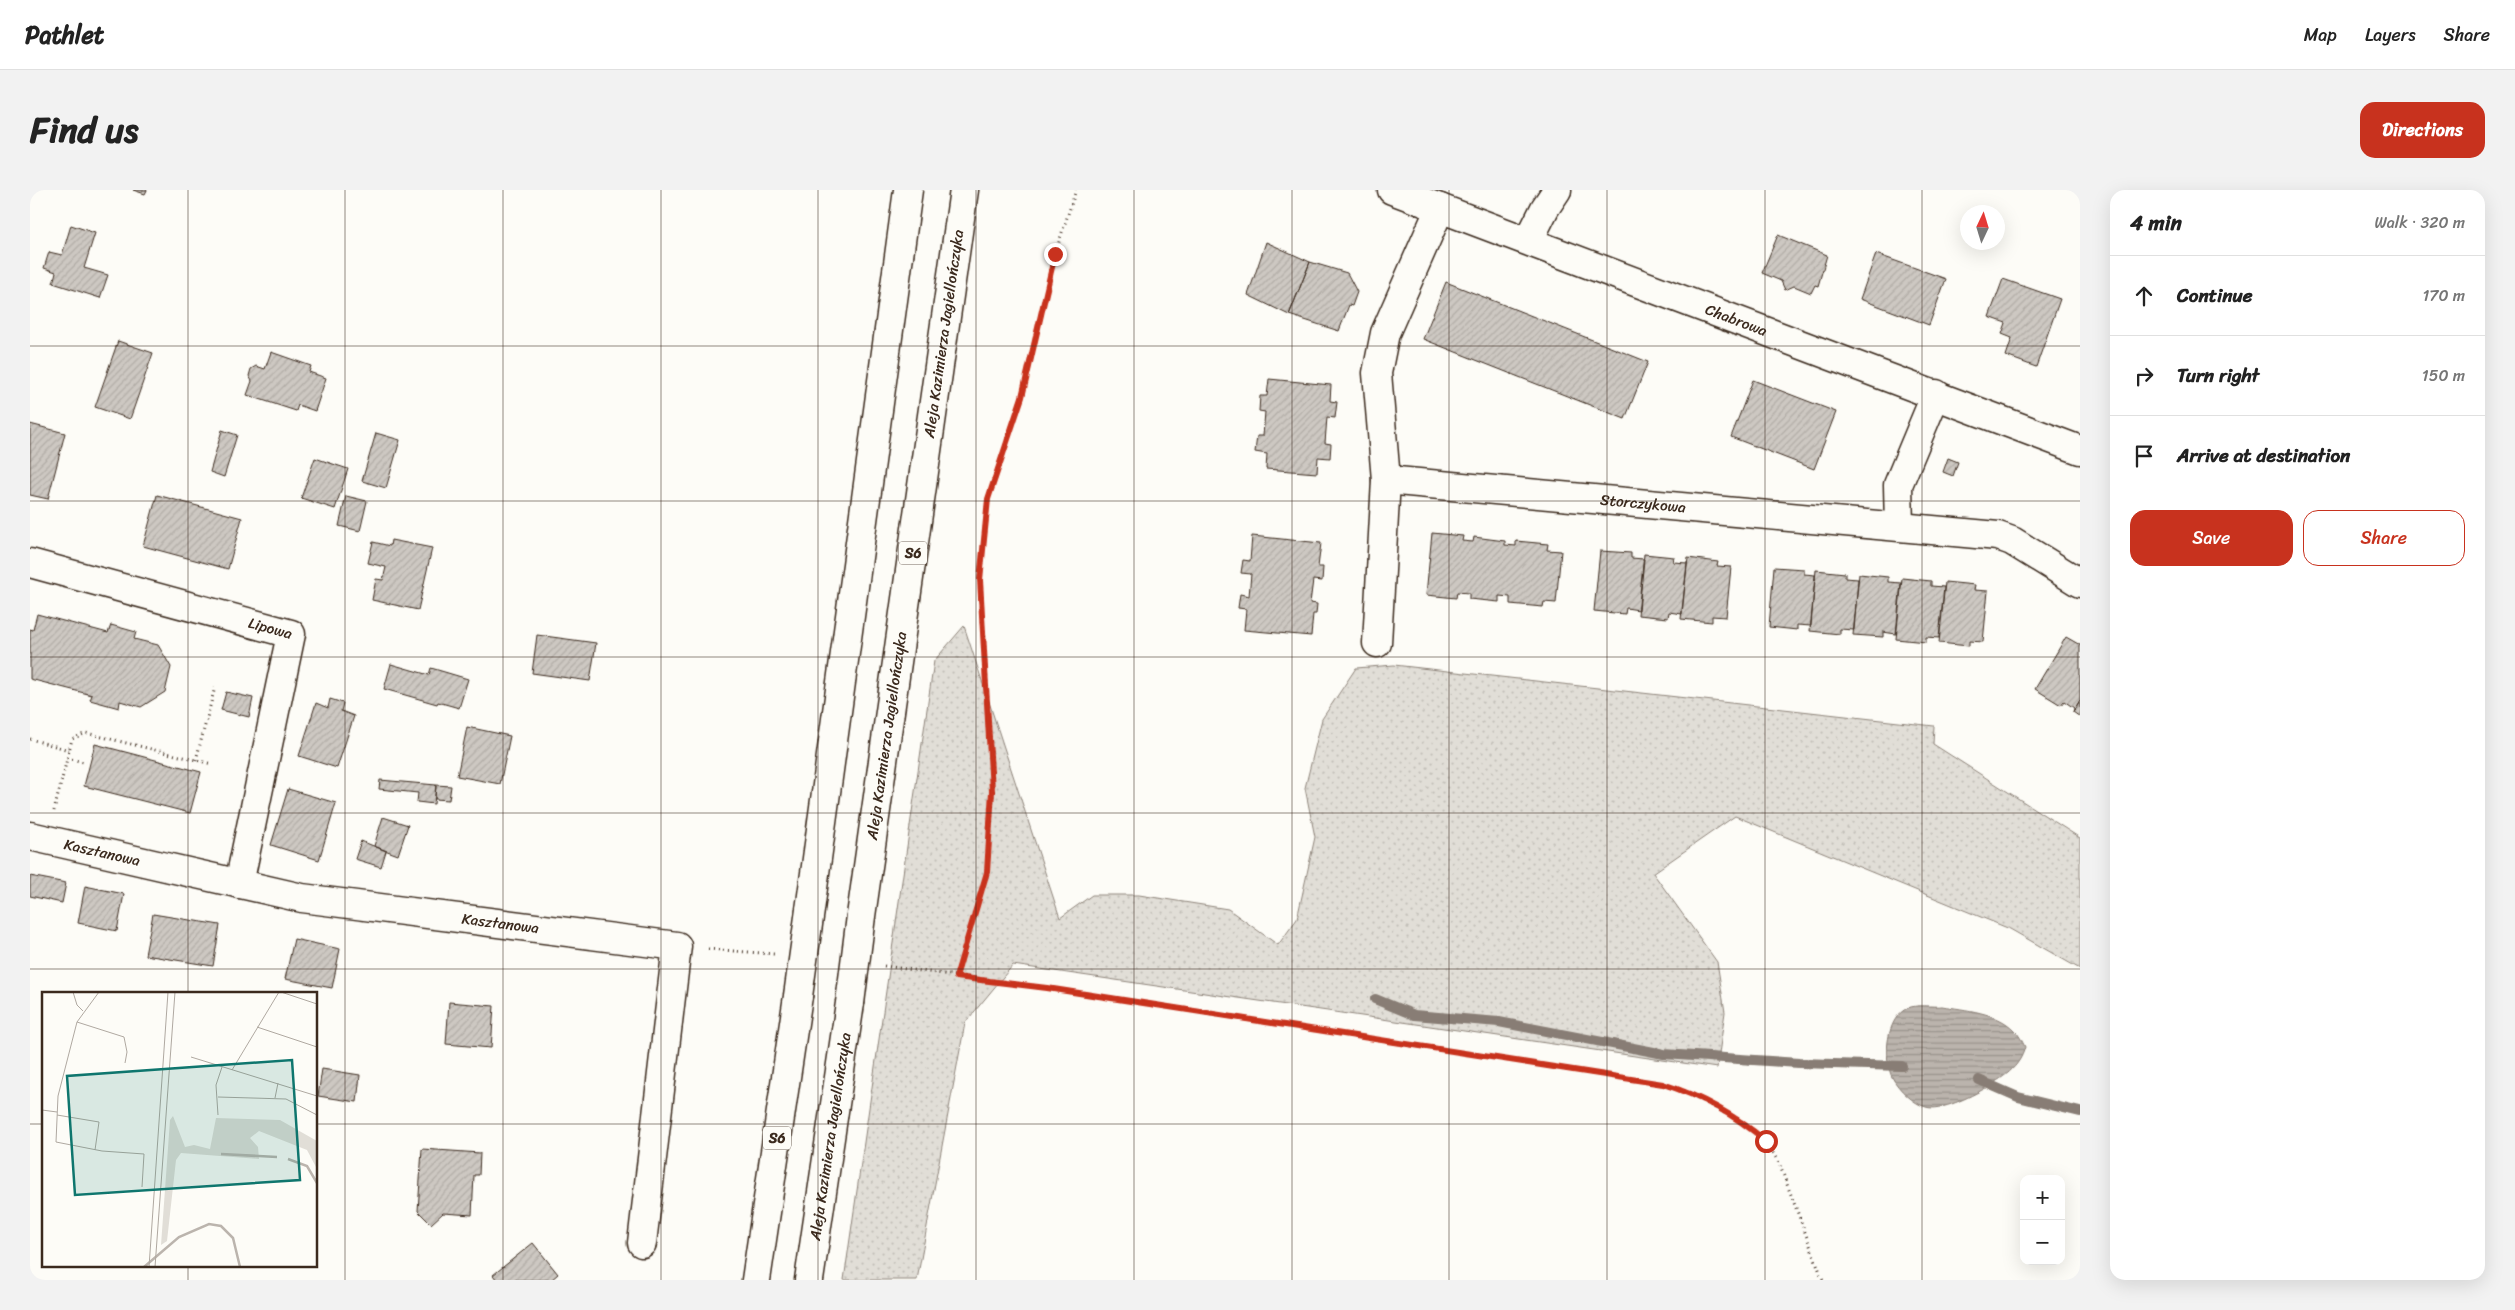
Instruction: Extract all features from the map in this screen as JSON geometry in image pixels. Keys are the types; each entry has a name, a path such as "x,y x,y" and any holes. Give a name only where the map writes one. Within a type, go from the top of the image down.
{"main road":[{"name":"S6","path":"756,1280 810,910 908,190"},
{"name":"Aleja Kazimierza Jagiellończyka","path":"809,1280 850,1003 964,190"},
{"name":"Chabrowa","path":"1392,190 1529,240 2080,450"},
{"path":"1529,240 1544,208 1557,190"},
{"path":"1377,643 1386,480 1376,373 1385,334 1440,208"},
{"path":"1899,526 1898,485 1936,394"},
{"name":"Storczykowa","path":"1386,480 1998,536 2012,541 2080,582"},
{"name":"Lipowa","path":"30,562 291,634 239,884"},
{"name":"Kasztanowa","path":"30,836 302,898 677,946"},
{"path":"642,1244 677,946"}],"path":[{"path":"956,977 987,872 992,791 980,580 988,499 1022,397 1055,254 1076,190"},
{"path":"196,760 215,687"},
{"path":"53,814 72,739 86,733 212,764"},
{"path":"30,739 69,750"},
{"path":"67,758 83,762"},
{"path":"677,946 763,953"},
{"path":"898,967 956,977 1047,988 1663,1084 1684,1091 1741,1121 1766,1141 1779,1163 1823,1280"}],"shaded area":[{"path":"964,626 1060,918 1092,895 1139,895 1228,909 1278,945 1297,919 1315,837 1305,788 1322,719 1356,668 1394,665 1934,726 1933,744 2080,838 2080,969 2010,929 1735,816 1653,873 1717,962 1725,1012 1717,1068 1013,965 965,1023 917,1280 844,1280 934,661"},
{"path":"1916,1006 1942,1006 1980,1013 1999,1019 2016,1032 2025,1047 2019,1061 1998,1080 1964,1099 1932,1108 1916,1103 1898,1086 1889,1069 1887,1049 1891,1029 1901,1013 1908,1008"}],"building":[{"path":"133,190 147,190 145,194"},
{"path":"71,225 95,233 84,268 108,275 100,298 53,283 56,272 44,268 49,252 62,255"},
{"path":"1778,235 1827,255 1818,286 1815,285 1811,293 1794,286 1785,290 1781,281 1762,273"},
{"path":"1266,242 1310,262 1289,315 1248,295"},
{"path":"1876,254 1946,279 1929,325 1860,299"},
{"path":"1310,262 1347,273 1357,292 1352,306 1349,305 1339,331 1289,315"},
{"path":"2003,279 2060,299 2036,367 2006,356 2012,338 2002,334 2006,323 1989,317"},
{"path":"1446,282 1648,362 1625,419 1423,339"},
{"path":"118,341 153,353 130,419 95,407"},
{"path":"271,352 311,366 309,372 326,378 315,411 298,405 296,411 247,395 252,381 249,376 251,369 256,366 265,369"},
{"path":"1269,379 1331,385 1330,401 1337,402 1335,418 1327,417 1325,443 1331,444 1330,458 1318,457 1317,473 1266,469 1267,454 1255,452 1257,436 1263,436 1265,412 1259,411 1260,396 1267,396"},
{"path":"1753,380 1836,412 1814,469 1731,437"},
{"path":"30,424 65,433 48,499 30,495"},
{"path":"222,430 237,435 224,477 210,472"},
{"path":"376,433 400,440 386,488 362,481"},
{"path":"315,458 348,469 335,509 301,498"},
{"path":"1948,458 1958,462 1953,476 1943,472"},
{"path":"157,495 242,518 228,569 143,546"},
{"path":"346,496 367,501 360,531 339,526"},
{"path":"1432,533 1463,536 1462,541 1473,542 1474,537 1505,541 1505,545 1516,546 1516,541 1548,544 1547,550 1561,551 1556,603 1544,602 1543,607 1510,604 1510,597 1499,596 1499,602 1469,599 1469,593 1457,592 1456,598 1426,595"},
{"path":"1252,536 1321,543 1318,567 1323,567 1322,581 1313,580 1310,603 1317,604 1316,614 1313,614 1311,636 1244,630 1246,609 1238,608 1240,594 1249,596 1251,574 1241,573 1243,560 1250,561"},
{"path":"391,540 432,548 418,610 372,600 376,579 383,580 386,567 368,563 373,542 390,546"},
{"path":"1600,551 1631,553 1631,558 1644,559 1639,610 1626,608 1625,614 1594,611"},
{"path":"1644,554 1674,557 1673,562 1687,563 1682,614 1669,612 1668,618 1638,615"},
{"path":"1688,558 1718,562 1717,566 1731,567 1726,617 1712,616 1712,622 1681,619"},
{"path":"1774,567 1804,569 1804,574 1815,575 1811,626 1797,625 1797,630 1769,627"},
{"path":"1816,570 1845,573 1845,578 1858,579 1854,630 1840,629 1840,634 1810,631"},
{"path":"1859,574 1888,577 1888,582 1901,583 1896,634 1883,632 1883,637 1853,635"},
{"path":"1902,578 1931,581 1931,586 1944,587 1939,638 1926,637 1926,642 1896,639"},
{"path":"1945,582 1975,585 1974,590 1988,591 1983,642 1969,641 1969,646 1939,643"},
{"path":"37,614 108,633 111,625 136,632 134,639 158,645 171,667 165,692 141,707 120,701 119,708 90,700 92,695 30,679 30,629 33,630"},
{"path":"537,635 596,643 590,681 532,673"},
{"path":"2066,637 2080,645 2080,700 2073,712 2074,708 2064,701 2061,705 2035,689"},
{"path":"391,664 429,675 431,668 468,679 459,708 438,702 437,704 384,689"},
{"path":"226,692 253,698 249,717 221,710"},
{"path":"330,699 343,703 341,711 354,716 337,768 299,756 316,703 328,708"},
{"path":"2080,700 2080,717 2073,712"},
{"path":"467,727 510,736 500,784 457,776"},
{"path":"95,744 201,772 190,813 84,786"},
{"path":"380,780 436,785 434,804 417,802 418,793 379,789"},
{"path":"436,785 451,786 449,800 435,799"},
{"path":"288,789 336,803 319,860 271,845"},
{"path":"383,817 408,825 398,855 374,846"},
{"path":"361,841 386,851 381,867 355,859"},
{"path":"30,876 66,883 62,903 30,896"},
{"path":"85,886 124,894 117,931 78,923"},
{"path":"153,914 220,925 213,966 145,955"},
{"path":"294,939 340,949 332,988 285,979"},
{"path":"449,1002 494,1006 491,1048 446,1044"},
{"path":"322,1069 360,1075 357,1102 318,1096"},
{"path":"422,1149 480,1153 479,1175 474,1175 472,1215 443,1213 431,1224 418,1211"},
{"path":"533,1243 558,1274 551,1280 497,1280 493,1275"}],"waterway":[{"path":"1375,999 1414,1015 1499,1022 1664,1054 1799,1063 1902,1066"},
{"path":"1979,1080 2018,1097 2080,1112"}],"route":[{"path":"1055,254 1022,397 988,499 980,580 992,791 987,872 956,977 1047,988 1663,1084 1684,1091 1741,1121 1766,1141"}]}
